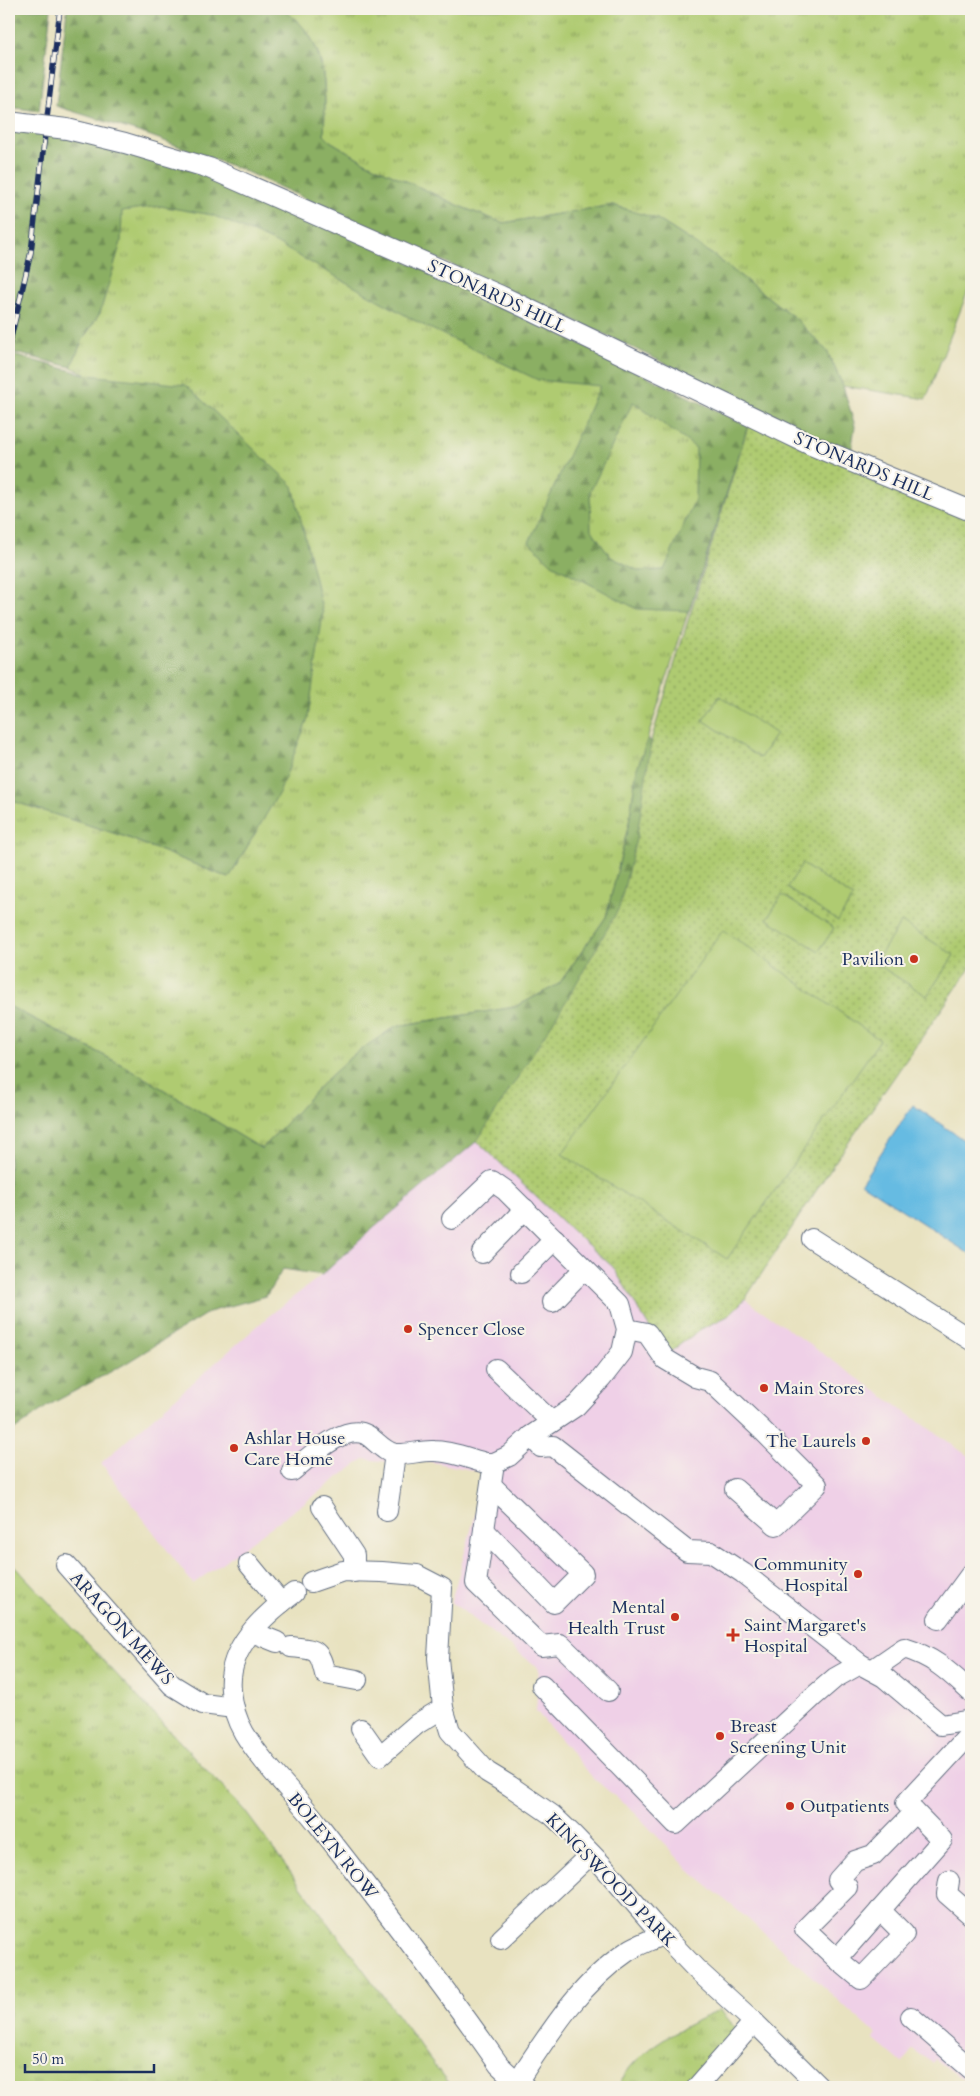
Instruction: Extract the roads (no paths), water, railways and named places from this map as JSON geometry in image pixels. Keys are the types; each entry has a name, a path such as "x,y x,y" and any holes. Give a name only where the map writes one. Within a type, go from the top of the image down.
{"street":[{"name":"STONARDS HILL","path":"17,123 67,129 125,143 209,168 501,296 811,445 971,511"},
{"path":"292,1471 318,1456 340,1435 352,1431 366,1430 384,1449 395,1454 436,1450 486,1463 494,1463 509,1456 531,1436 576,1406 601,1379 622,1352 627,1329 620,1304 505,1190 492,1181 452,1219"},
{"path":"482,1253 525,1209"},
{"path":"521,1273 555,1239"},
{"path":"812,1239 971,1340"},
{"path":"552,1302 584,1269"},
{"path":"627,1329 647,1334 665,1359 695,1377 710,1381 762,1428 817,1485 776,1525 735,1489"},
{"path":"496,1369 552,1422"},
{"path":"531,1436 541,1447 553,1446 686,1551 711,1552 743,1573 866,1667 884,1677 941,1725 971,1720"},
{"path":"387,1511 395,1454"},
{"path":"494,1463 476,1583 541,1646 560,1644 608,1691"},
{"path":"484,1530 554,1603 583,1574 490,1485"},
{"path":"322,1508 354,1555 354,1572"},
{"name":"BOLEYN ROW","path":"248,1564 287,1598 252,1632 235,1658 231,1688 234,1708 243,1731 254,1748 317,1823 392,1920 499,2065 521,2085"},
{"name":"ARAGON MEWS","path":"66,1566 172,1685 203,1704 234,1708"},
{"name":"KINGSWOOD PARK","path":"311,1582 342,1571 417,1575 442,1588 438,1658 443,1708 450,1731 487,1772 552,1815 591,1854 696,1969 754,2022 820,2087"},
{"path":"938,1619 971,1574"},
{"path":"252,1632 284,1644 312,1649 321,1657 325,1674 357,1680"},
{"path":"542,1686 676,1824 835,1678 866,1667 904,1648 924,1654 950,1672 971,1692"},
{"path":"361,1729 380,1756 417,1724 443,1708"},
{"path":"836,1959 942,1840 906,1802 971,1733"},
{"path":"880,1910 904,1934 861,1979 836,1959 805,1929 847,1888 838,1880 855,1861 873,1855 915,1812"},
{"path":"501,1939 591,1854"},
{"path":"950,1881 947,1894 971,1915"},
{"path":"521,2085 549,2034 589,1983 628,1951 663,1934"},
{"path":"911,2017 971,2069"},
{"path":"698,2087 754,2022"}],"water":[{"path":"913,1105 971,1145 971,1255 861,1183"}],"railway":[{"path":"9,346 31,252 60,9"}],"place":[{"name":"Pavilion","path":"914,959"},
{"name":"Spencer Close","path":"408,1329"},
{"name":"Main Stores","path":"764,1388"},
{"name":"The Laurels","path":"866,1441"},
{"name":"Ashlar House Care Home","path":"234,1448"},
{"name":"Community Hospital","path":"858,1574"},
{"name":"Mental Health Trust","path":"675,1617"},
{"name":"Saint Margaret's Hospital","path":"733,1635"},
{"name":"Breast Screening Unit","path":"720,1736"},
{"name":"Outpatients","path":"790,1806"}]}
